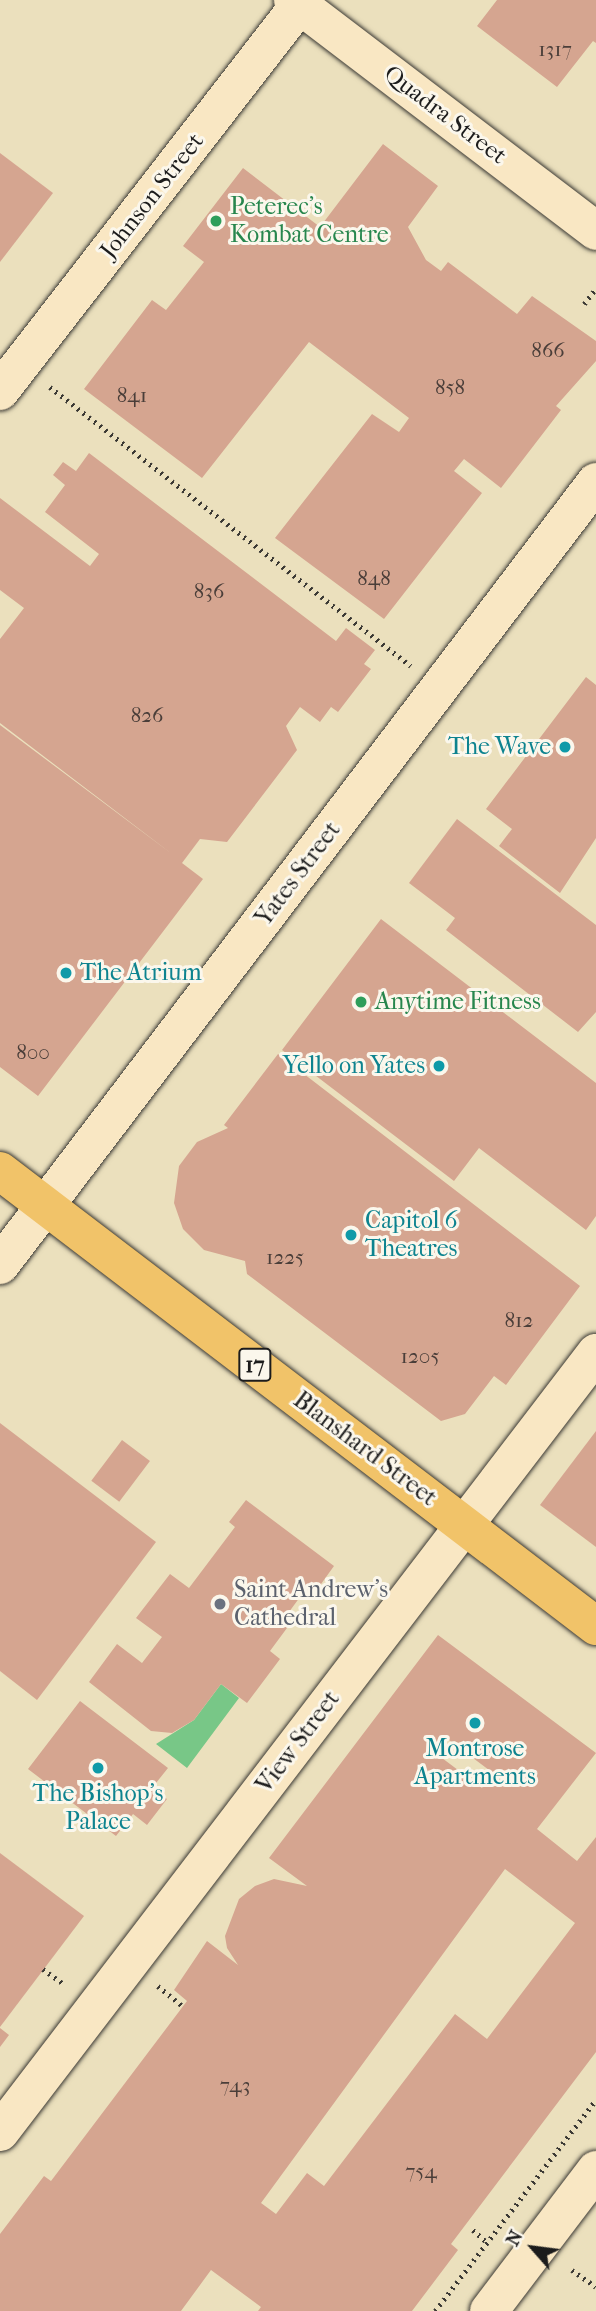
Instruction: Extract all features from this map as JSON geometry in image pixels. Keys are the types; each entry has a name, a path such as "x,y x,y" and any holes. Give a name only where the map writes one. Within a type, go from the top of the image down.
{"main road":[{"name":"Quadra Street","path":"299,2 596,231"},
{"name":"Johnson Street","path":"0,391 299,2"},
{"name":"Yates Street","path":"0,1265 596,482"},
{"name":"Blanshard Street","path":"0,1171 596,1626"},
{"name":"View Street","path":"0,2132 596,1353"},
{"path":"489,2311 596,2171"}],"path":[{"path":"584,304 596,288"},
{"path":"45,383 439,688"},
{"path":"43,1969 62,1983"},
{"path":"158,1986 183,2006"},
{"path":"435,2311 596,2100"},
{"path":"572,2270 596,2287"}],"green space":[{"path":"221,1684 239,1698 187,1768 156,1744 194,1720"}],"building":[{"path":"497,0 596,0 596,43 593,41 557,87 477,26"},
{"path":"383,144 438,186 408,227 426,260 441,271 448,262 517,314 532,296 596,341 596,361 556,406 561,410 501,488 464,459 454,471 482,493 384,619 275,538 372,414 399,432 409,418 309,342 202,478 84,389 152,300 166,310 204,262 183,246 243,168 320,227"},
{"path":"0,153 53,193 0,262"},
{"path":"89,453 336,641 346,628 375,650 364,664 371,669 338,712 331,707 320,722 300,707 286,726 297,750 227,842 200,839 182,863 203,879 38,1096 0,1067 0,725 172,854 0,723 0,639 24,608 0,590 0,498 90,566 99,554 45,512 65,485 53,475 63,462 76,471"},
{"name":"The Wave","path":"586,677 596,685 596,838 560,893 499,846 512,829 486,809"},
{"path":"457,819 596,925 596,1012 578,1032 446,930 455,918 409,883"},
{"name":"Yello on Yates","path":"381,919 596,1083 596,1216 586,1230 479,1148 454,1181 282,1050"},
{"name":"Capitol 6 Theatres","path":"278,1054 580,1286 506,1385 494,1376 465,1414 441,1421 247,1274 245,1261 204,1250 183,1229 174,1203 179,1166 197,1142 228,1128 224,1125"},
{"path":"0,1423 156,1542 37,1700 0,1671"},
{"path":"596,1431 596,1547 540,1505"},
{"path":"122,1440 150,1461 119,1502 91,1481"},
{"name":"Saint Andrew's Cathedral","path":"246,1500 334,1566 316,1591 308,1586 281,1623 287,1628 270,1651 280,1659 247,1703 221,1684 194,1720 172,1733 151,1731 89,1682 117,1644 142,1663 162,1637 136,1618 170,1574 189,1588 235,1527 229,1522"},
{"path":"438,1635 596,1753 537,1829 577,1861 596,1837 596,2052 451,2244 458,2250 412,2311 258,2311 261,2307 211,2270 181,2311 0,2311 0,2234 44,2176 51,2181 187,2001 174,1990 207,1941 238,1965 227,1948 225,1936 239,1899 255,1886 274,1879 307,1886 269,1858","holes":["445,1737 493,1773 482,1788 434,1752","505,1869 575,1923 487,2039 455,2014 324,2186 307,2173 276,2214 261,2203"]},
{"name":"The Bishop's Palace","path":"80,1701 168,1768 152,1788 167,1799 147,1825 133,1814 116,1836 28,1769"},
{"path":"0,1853 84,1916 0,2027"},
{"path":"0,2028 9,2035 0,2047"}],"place":[{"name":"Peterec's Kombat Centre","path":"216,221"},
{"name":"The Wave","path":"565,747"},
{"name":"The Atrium","path":"66,973"},
{"name":"Anytime Fitness","path":"361,1002"},
{"name":"Yello on Yates","path":"439,1066"},
{"name":"Capitol 6 Theatres","path":"351,1235"},
{"name":"Saint Andrew's Cathedral","path":"220,1604"},
{"name":"Montrose Apartments","path":"475,1723"},
{"name":"The Bishop's Palace","path":"98,1768"}]}
